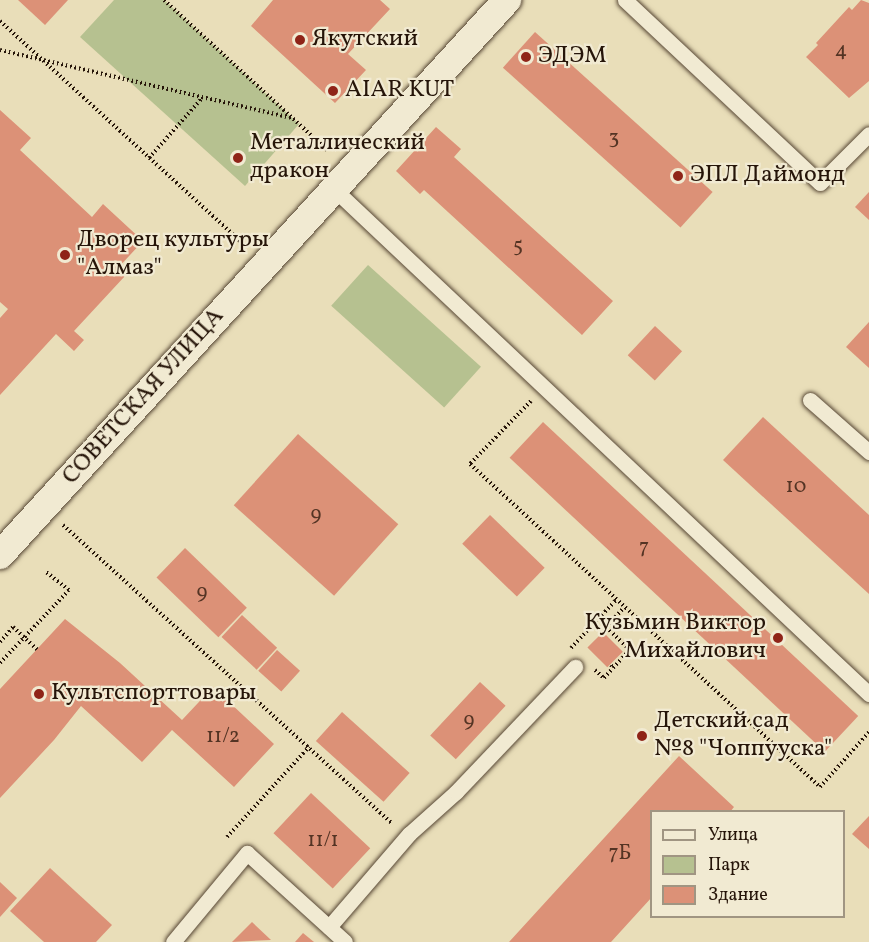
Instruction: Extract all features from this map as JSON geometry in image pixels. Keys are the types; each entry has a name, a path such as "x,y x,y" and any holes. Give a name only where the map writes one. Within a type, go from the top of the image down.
{"street":[{"name":"СОВЕТСКАЯ УЛИЦА","path":"0,555 507,0"}],"lane":[{"path":"625,0 820,183 869,134"},
{"path":"334,189 869,694"},
{"path":"810,400 869,453"},
{"path":"329,927 407,836 456,792 575,667"},
{"path":"172,942 247,854 345,942"}],"path":[{"path":"164,0 327,150"},
{"path":"0,21 265,265"},
{"path":"0,50 293,118"},
{"path":"149,158 203,97"},
{"path":"544,388 470,464 820,787 869,732"},
{"path":"60,522 407,836"},
{"path":"0,663 69,590 46,572"},
{"path":"610,665 614,668 630,650 606,627 624,608"},
{"path":"0,642 13,627 37,649"},
{"path":"227,837 309,747"}],"green space":[{"path":"114,0 164,0 299,124 245,186 80,37"},
{"path":"368,265 481,367 444,408 331,306"}],"building":[{"path":"18,0 68,0 45,25"},
{"name":"Якутский","path":"273,0 380,0 390,9 348,54 366,70 335,103 251,26"},
{"path":"861,0 869,3 869,81 849,98 806,57 849,7 852,10"},
{"path":"535,32 713,192 680,228 503,68"},
{"name":"Дворец культуры \"Алмаз\"","path":"0,110 31,138 20,150 92,217 103,204 143,241 117,269 125,276 74,331 84,340 74,351 56,334 0,395 0,318 8,309 0,302"},
{"path":"436,127 461,149 454,157 613,301 582,335 424,190 420,194 396,171"},
{"path":"869,192 869,220 855,207"},
{"path":"869,322 869,368 846,347"},
{"path":"655,326 682,351 655,380 628,355"},
{"path":"763,417 869,515 869,594 723,460"},
{"path":"543,422 858,716 825,752 510,458"},
{"path":"298,434 398,524 334,596 234,505"},
{"path":"490,515 545,568 517,597 462,544"},
{"path":"185,548 247,608 218,637 157,577"},
{"path":"242,615 277,648 257,670 222,637"},
{"path":"65,619 120,663 182,720 213,687 274,744 234,787 172,730 142,762 81,706 54,740 0,798 0,689"},
{"path":"603,632 623,652 607,667 587,648"},
{"path":"277,650 300,671 281,692 258,671"},
{"path":"480,682 506,706 456,759 430,735"},
{"path":"342,712 410,773 384,802 316,741"},
{"path":"679,756 734,807 732,810 650,810 650,899 611,942 509,942"},
{"path":"311,793 370,848 333,888 273,833"},
{"path":"869,816 869,849 852,834"},
{"path":"50,868 112,925 96,942 44,942 10,911"},
{"path":"0,882 17,898 0,917"},
{"path":"252,922 271,940 232,942"},
{"path":"303,933 314,942 295,942"}],"place":[{"name":"Якутский","path":"300,40"},
{"name":"ЭДЭМ","path":"526,57"},
{"name":"AIAR KUT","path":"333,91"},
{"name":"Металлический дракон","path":"238,158"},
{"name":"ЭПЛ Даймонд","path":"678,176"},
{"name":"Дворец культуры \"Алмаз\"","path":"65,255"},
{"name":"Кузьмин Виктор Михайлович","path":"778,638"},
{"name":"Культспорттовары","path":"39,694"},
{"name":"Детский сад №8 \"Чоппууска\"","path":"642,736"}]}
